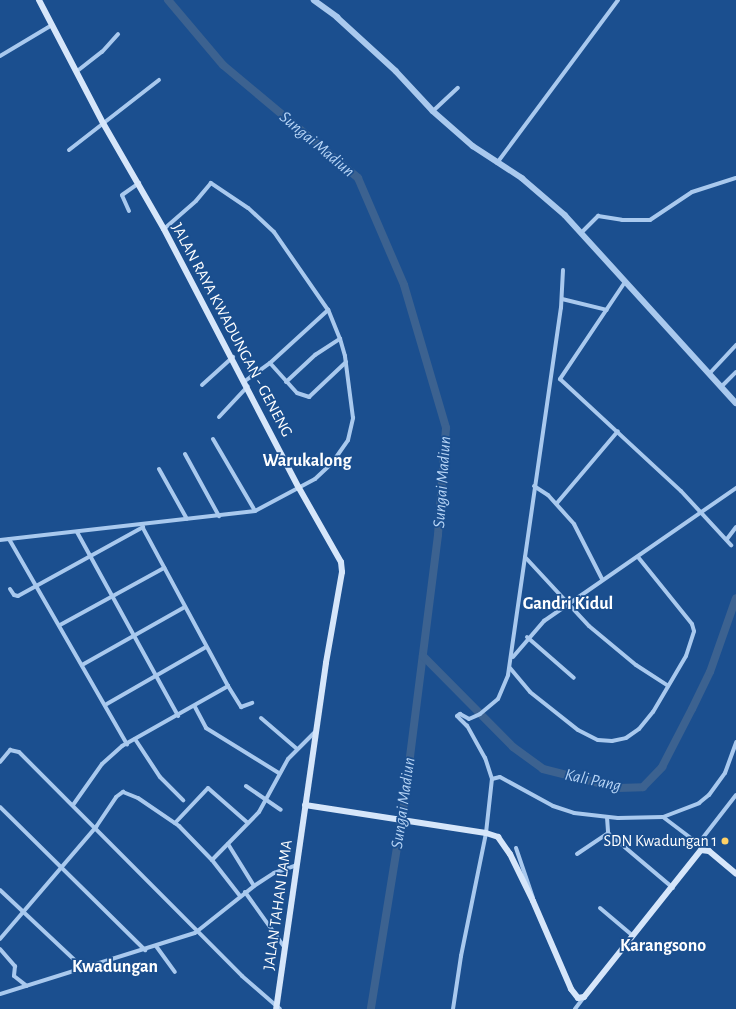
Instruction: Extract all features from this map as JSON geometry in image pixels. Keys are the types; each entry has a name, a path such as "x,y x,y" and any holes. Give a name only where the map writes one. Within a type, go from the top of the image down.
{"main road":[{"name":"JALAN RAYA KWADUNGAN - GENENG","path":"39,0 103,123 139,183 247,383 299,488 335,551 342,572 326,663 306,805"},
{"path":"306,805 477,831 498,837 505,844 533,900 574,995 584,997 704,848 736,874"},
{"name":"JALAN TAHAN LAMA","path":"277,1008 306,805"}],"street":[{"path":"314,0 337,17 396,71 433,110 496,163 522,178 582,232 625,282 736,403"},
{"path":"496,163 618,0"},
{"path":"0,56 52,25"},
{"path":"76,72 102,52 118,34"},
{"path":"69,150 159,80"},
{"path":"433,110 458,88"},
{"path":"582,232 598,216 622,220 650,220 692,192 736,178"},
{"path":"129,211 122,195 139,183"},
{"path":"0,540 143,526 255,511 316,479 332,463 352,432 353,418 346,362 340,339 328,310 274,232 216,184 210,184 196,201 164,229"},
{"path":"453,1009 461,956 486,833 492,779 486,758 467,726 457,716 460,714 469,719 474,718 498,699 510,668 534,486 562,299 563,270"},
{"path":"625,282 560,378 618,431 701,512 731,545"},
{"path":"562,299 607,310"},
{"path":"219,417 247,383 328,310"},
{"path":"286,382 316,355 340,339"},
{"path":"710,374 736,345"},
{"path":"202,385 233,357"},
{"path":"270,363 286,382 301,395 312,396 346,362"},
{"path":"721,387 736,372"},
{"path":"556,503 618,431"},
{"path":"213,439 255,511"},
{"path":"185,454 219,516"},
{"path":"159,469 187,519"},
{"path":"534,486 556,503 574,524 602,579"},
{"path":"512,657 527,637 568,604 602,579 638,557 736,488"},
{"path":"10,589 15,596 37,586 143,526"},
{"path":"143,526 206,647 240,707 252,703"},
{"path":"727,540 736,527"},
{"path":"77,532 111,597 178,716"},
{"path":"9,539 60,625 127,744"},
{"path":"525,557 568,604 616,649 668,686"},
{"path":"510,668 530,692 557,715 578,730 598,740 612,741 626,738 639,729 653,712 686,656 694,631 692,624 638,557"},
{"path":"60,625 164,568"},
{"path":"82,665 185,606"},
{"path":"527,637 574,678"},
{"path":"105,705 206,647"},
{"path":"73,805 102,764 127,744 195,707 228,686"},
{"path":"195,707 206,728 279,773"},
{"path":"261,718 297,749"},
{"path":"212,860 248,823 266,801 279,773 297,749 317,730"},
{"path":"135,739 160,777 183,800"},
{"path":"492,779 500,777 553,806 574,813 607,817 663,817 699,803 709,795 725,773 736,742"},
{"path":"0,762 6,753 15,749 96,827 277,1008"},
{"path":"246,786 281,810"},
{"path":"175,823 208,788 248,823"},
{"path":"0,939 22,911 96,827 116,797 123,792 138,798 175,823 212,860 240,896"},
{"path":"698,844 736,795"},
{"path":"0,807 145,950"},
{"path":"607,817 608,833 673,888"},
{"path":"663,817 704,848"},
{"path":"577,854 608,833"},
{"path":"228,844 254,886"},
{"path":"516,848 528,878 533,900"},
{"path":"0,994 145,950 199,931 245,892 274,872 297,865"},
{"path":"0,890 83,968"},
{"path":"245,892 285,948"},
{"path":"600,908 633,936"},
{"path":"156,946 175,972"},
{"path":"0,949 15,966 14,976 26,986"},
{"path":"574,995 575,1009"},
{"path":"575,1009 584,997"}],"waterway":[{"name":"Sungai Madiun","path":"168,0 223,65 358,178 404,285 446,428 438,535 405,798 371,1009"},
{"name":"Kali Pang","path":"423,656 513,747 543,769 618,788 643,787 662,767 692,709 710,672 736,598"}],"place":[{"name":"SDN Kwadungan 1","path":"725,841"}],"district":[{"name":"Warukalong","path":"307,461"},
{"name":"Gandri Kidul","path":"568,604"},
{"name":"Karangsono","path":"663,946"},
{"name":"Kwadungan","path":"115,967"}]}
